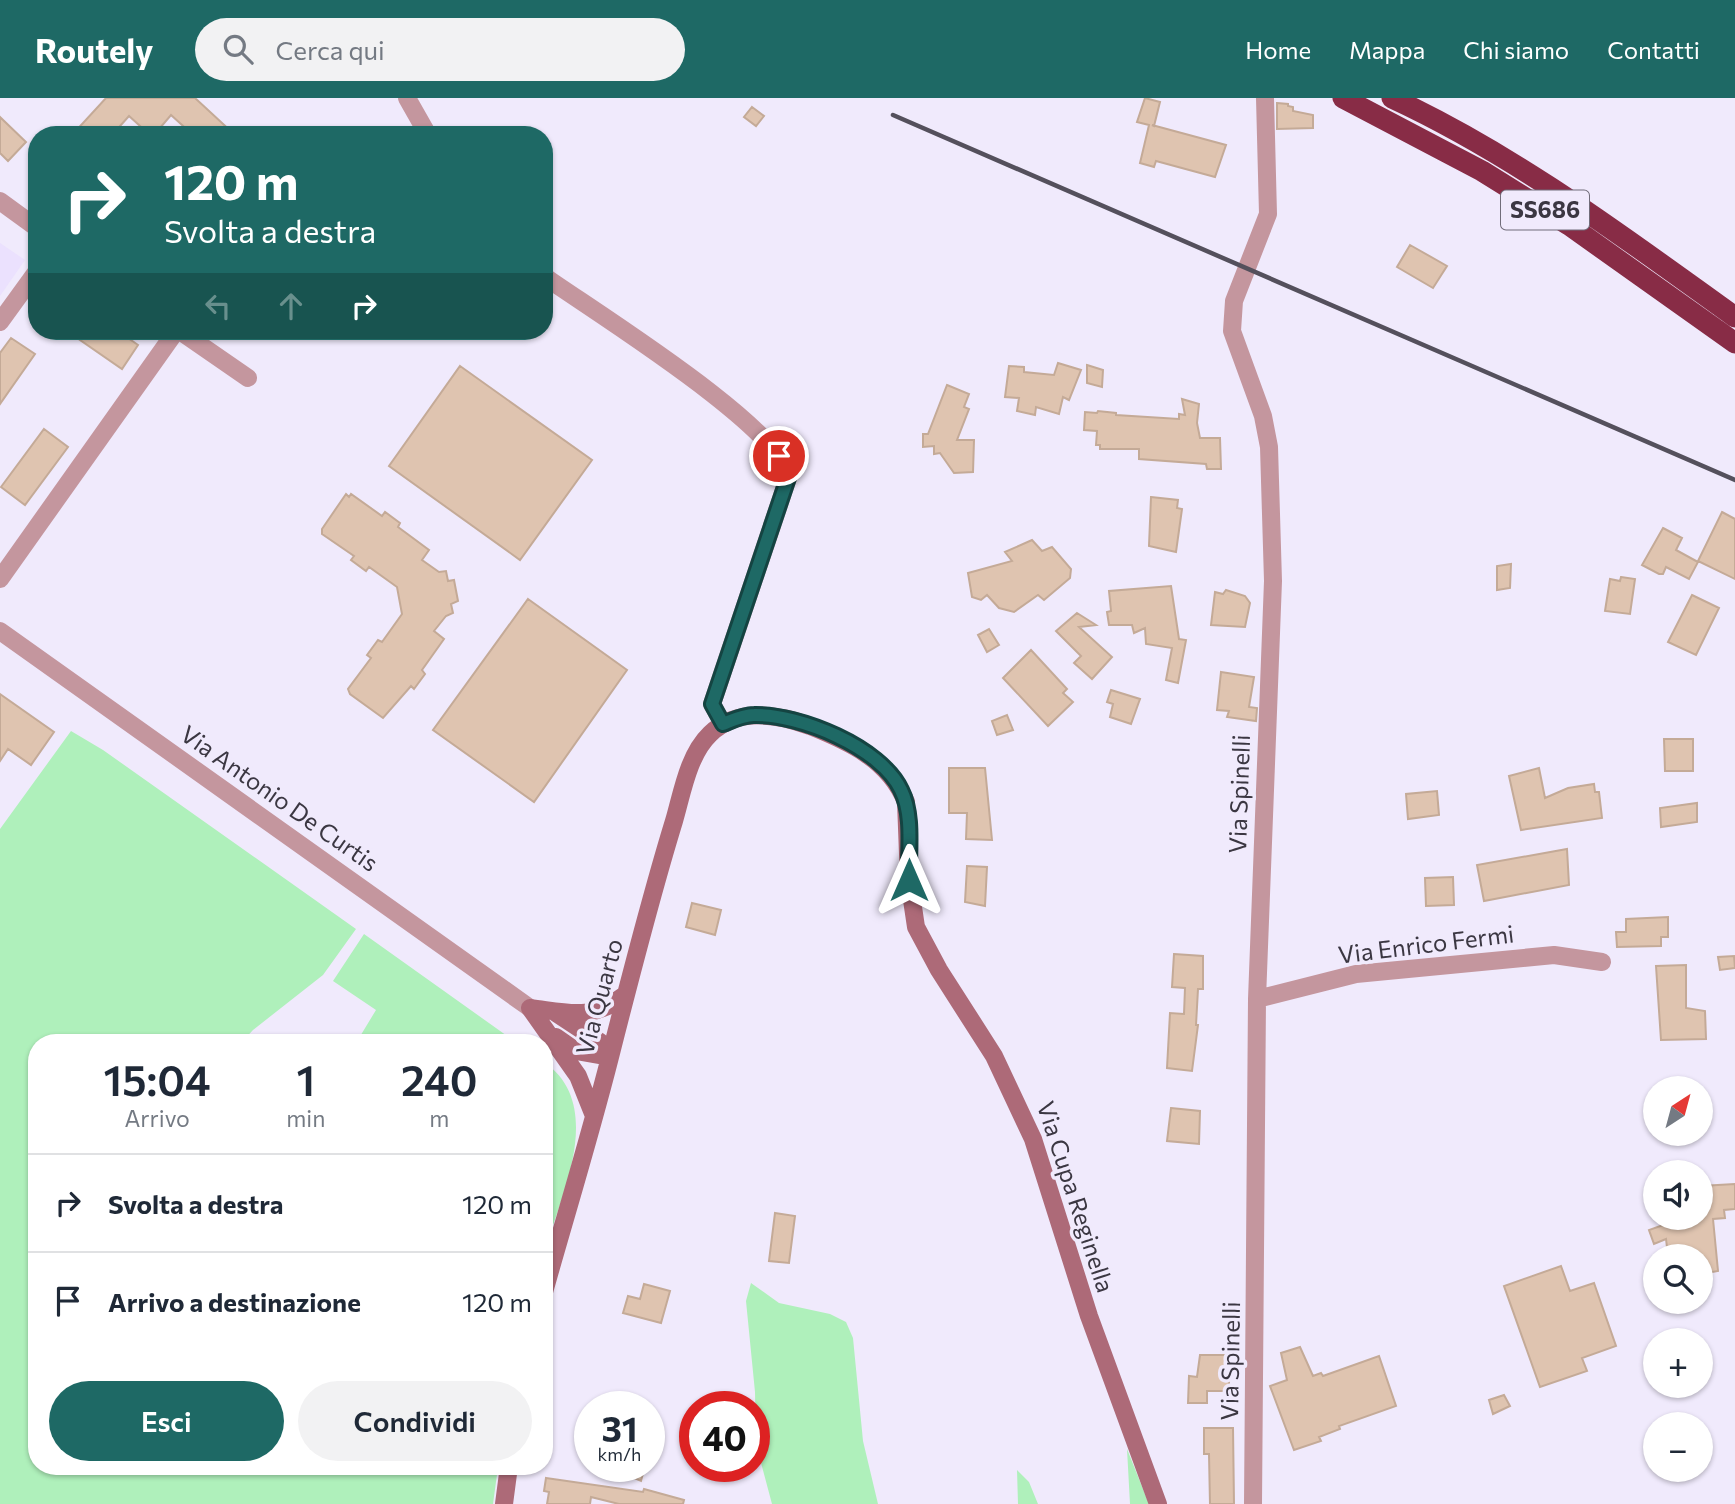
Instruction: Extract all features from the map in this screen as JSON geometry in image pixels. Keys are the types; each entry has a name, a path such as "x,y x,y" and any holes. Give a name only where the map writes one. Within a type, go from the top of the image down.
{"highway":[{"name":"SS686","path":"1343,98 1493,178 1569,225 1735,343"},
{"name":"SS686","path":"1392,98 1530,176 1735,317"}],"street":[{"path":"407,98 423,126"},
{"name":"Via Spinelli","path":"1253,1504 1257,1341 1257,999 1273,582 1269,447 1263,416 1232,331 1234,301 1268,214 1265,98"},
{"path":"0,201 28,221"},
{"path":"553,282 678,366 723,403 787,466 788,478 712,704 723,724"},
{"path":"0,322 28,283"},
{"path":"0,579 172,340"},
{"path":"191,340 248,378"},
{"name":"Via Antonio De Curtis","path":"0,631 530,1008"},
{"name":"Via Cupa Reginella","path":"723,724 756,715 802,723 852,744 879,762 896,780 906,802 909,880 916,927 939,970 994,1056 1033,1139 1089,1316 1158,1504"},
{"name":"Via Quarto","path":"553,1260 689,772 704,740 723,724"},
{"name":"Via Enrico Fermi","path":"1257,999 1356,974 1554,955 1602,962"},
{"path":"530,1008 590,1014 609,1007 625,995"},
{"path":"530,1008 547,1034"},
{"path":"553,1011 600,1042 610,1057"},
{"path":"542,1027 552,1034"},
{"path":"553,1035 576,1051 610,1057"},
{"path":"553,1042 578,1076 594,1116"},
{"path":"504,1504 508,1475"}],"shaded area":[{"path":"0,243 25,260 0,296"}],"green space":[{"path":"71,731 103,750 356,929 323,975 249,1034 28,1034 28,1475 497,1475 493,1504 0,1504 0,829"},
{"path":"364,934 504,1034 361,1034 376,1010 333,981"},
{"path":"553,1071 563,1080 573,1102 576,1126 574,1151 553,1225"},
{"path":"751,1283 779,1303 830,1314 846,1322 853,1338 863,1441 878,1504 772,1504 766,1482 770,1482 770,1391 755,1391 746,1301"},
{"path":"1127,1449 1149,1504 1130,1504"},
{"path":"1017,1470 1029,1482 1038,1504 1018,1504"}],"building":[{"path":"106,98 195,98 225,126 183,126 171,115 162,126 140,126 129,116 120,126 80,126"},
{"path":"1145,98 1160,102 1154,126 1226,145 1215,177 1156,161 1154,167 1140,163 1149,125 1137,122"},
{"path":"1277,103 1288,104 1293,107 1293,111 1313,115 1313,128 1277,129"},
{"path":"752,107 764,116 756,126 744,117"},
{"path":"0,117 26,142 8,161 0,153"},
{"path":"1410,245 1447,266 1433,288 1397,267"},
{"path":"11,338 35,354 0,404 0,353"},
{"path":"80,340 131,340 138,345 122,369"},
{"path":"1058,363 1081,370 1069,400 1063,397 1059,414 1036,407 1035,415 1017,411 1019,398 1005,397 1009,366 1024,367 1024,372 1054,375"},
{"path":"1087,365 1103,370 1102,387 1087,383"},
{"path":"460,366 592,460 520,560 389,466"},
{"path":"947,385 969,394 964,407 969,409 957,440 974,440 973,472 954,473 940,453 934,454 934,446 923,447 923,434 928,434"},
{"path":"1182,399 1199,404 1197,423 1200,438 1220,438 1221,469 1207,469 1206,464 1139,459 1139,449 1100,449 1100,445 1096,445 1097,431 1084,430 1085,412 1179,419 1179,414 1185,415"},
{"path":"44,429 68,447 25,505 1,487"},
{"path":"346,494 349,497 351,494 382,516 385,512 400,523 398,527 429,550 422,560 439,572 446,571 448,581 454,580 458,601 451,604 453,613 446,616 434,631 444,639 422,670 425,674 414,689 411,686 383,718 350,694 348,689 371,658 367,655 378,640 382,642 402,614 397,587 369,567 366,571 351,560 354,556 322,534 322,529"},
{"path":"1151,497 1178,500 1177,508 1182,509 1176,552 1149,546"},
{"path":"1722,512 1735,519 1735,579 1698,561"},
{"path":"1663,528 1682,538 1676,550 1698,562 1689,579 1666,567 1663,574 1659,574 1642,565"},
{"path":"1032,540 1042,551 1052,547 1071,569 1070,578 1044,600 1038,595 1014,612 999,608 987,595 981,600 972,597 968,573 1012,561 1005,552"},
{"path":"1511,564 1510,588 1497,590 1497,566"},
{"path":"1621,577 1635,579 1630,614 1605,611 1610,579 1620,581"},
{"path":"1171,586 1179,639 1186,640 1178,683 1166,680 1172,648 1146,644 1145,628 1134,633 1132,625 1109,625 1107,612 1111,611 1109,591"},
{"path":"1226,590 1245,596 1250,603 1245,627 1211,625 1215,592 1223,594"},
{"path":"1692,595 1719,608 1696,655 1668,642"},
{"path":"528,599 627,670 534,802 433,730"},
{"path":"1077,613 1096,625 1079,627 1112,657 1092,679 1074,663 1081,656 1056,631"},
{"path":"989,629 999,645 987,652 978,635"},
{"path":"1031,650 1067,689 1063,693 1073,702 1048,726 1003,678"},
{"path":"1221,672 1254,677 1249,707 1257,708 1256,721 1227,717 1229,711 1217,710"},
{"path":"1111,690 1140,699 1131,724 1110,717 1113,704 1107,702"},
{"path":"0,694 54,732 31,765 8,749 0,761"},
{"path":"1007,715 1013,730 997,735 992,721"},
{"path":"1664,739 1693,739 1693,771 1665,771"},
{"path":"949,768 985,768 992,840 966,839 967,813 949,813"},
{"path":"1539,768 1545,798 1568,788 1594,784 1595,792 1599,792 1602,818 1521,830 1509,776"},
{"path":"1437,791 1439,815 1408,819 1406,794"},
{"path":"1697,803 1697,822 1661,827 1660,808"},
{"path":"1567,849 1569,885 1484,901 1477,865"},
{"path":"967,866 987,867 985,906 965,902"},
{"path":"1453,877 1454,905 1426,906 1425,878"},
{"path":"692,903 721,910 715,935 686,927"},
{"path":"1668,917 1668,937 1661,937 1661,946 1617,947 1616,932 1626,932 1626,919"},
{"path":"1174,954 1203,956 1203,989 1198,989 1198,1025 1192,1071 1167,1068 1170,1013 1184,1014 1185,988 1172,987"},
{"path":"1734,956 1735,968 1720,970 1718,957"},
{"path":"1686,965 1686,1008 1705,1011 1706,1039 1661,1040 1656,966"},
{"path":"1171,1108 1200,1111 1199,1144 1167,1141"},
{"path":"1735,1184 1735,1209 1724,1210 1725,1218 1713,1219 1713,1185"},
{"path":"775,1213 795,1216 789,1263 769,1261"},
{"path":"1713,1219 1718,1271 1713,1272 1713,1244 1667,1244 1666,1239 1654,1244 1649,1230 1713,1230"},
{"path":"1561,1266 1570,1291 1594,1283 1616,1346 1582,1358 1587,1371 1540,1387 1504,1286"},
{"path":"644,1284 670,1291 661,1323 623,1313 628,1296 640,1299"},
{"path":"1300,1347 1313,1376 1321,1373 1323,1376 1379,1356 1396,1406 1339,1426 1340,1429 1319,1437 1321,1441 1294,1450 1270,1386 1287,1380 1281,1353"},
{"path":"1200,1355 1229,1355 1229,1391 1207,1391 1207,1403 1188,1403 1189,1376 1197,1377"},
{"path":"1504,1395 1510,1406 1493,1414 1489,1400"},
{"path":"1204,1428 1233,1428 1234,1504 1210,1504 1209,1454 1204,1454"},
{"path":"546,1478 643,1492 644,1489 684,1500 683,1504 619,1504 591,1497 590,1504 547,1504 549,1492 544,1491"}],"railway":[{"path":"893,115 1735,480"}],"route":[{"path":"779,456 787,466 788,478 712,704 723,724 745,716 785,718 852,744 879,762 896,780 906,802 909,880"}]}
